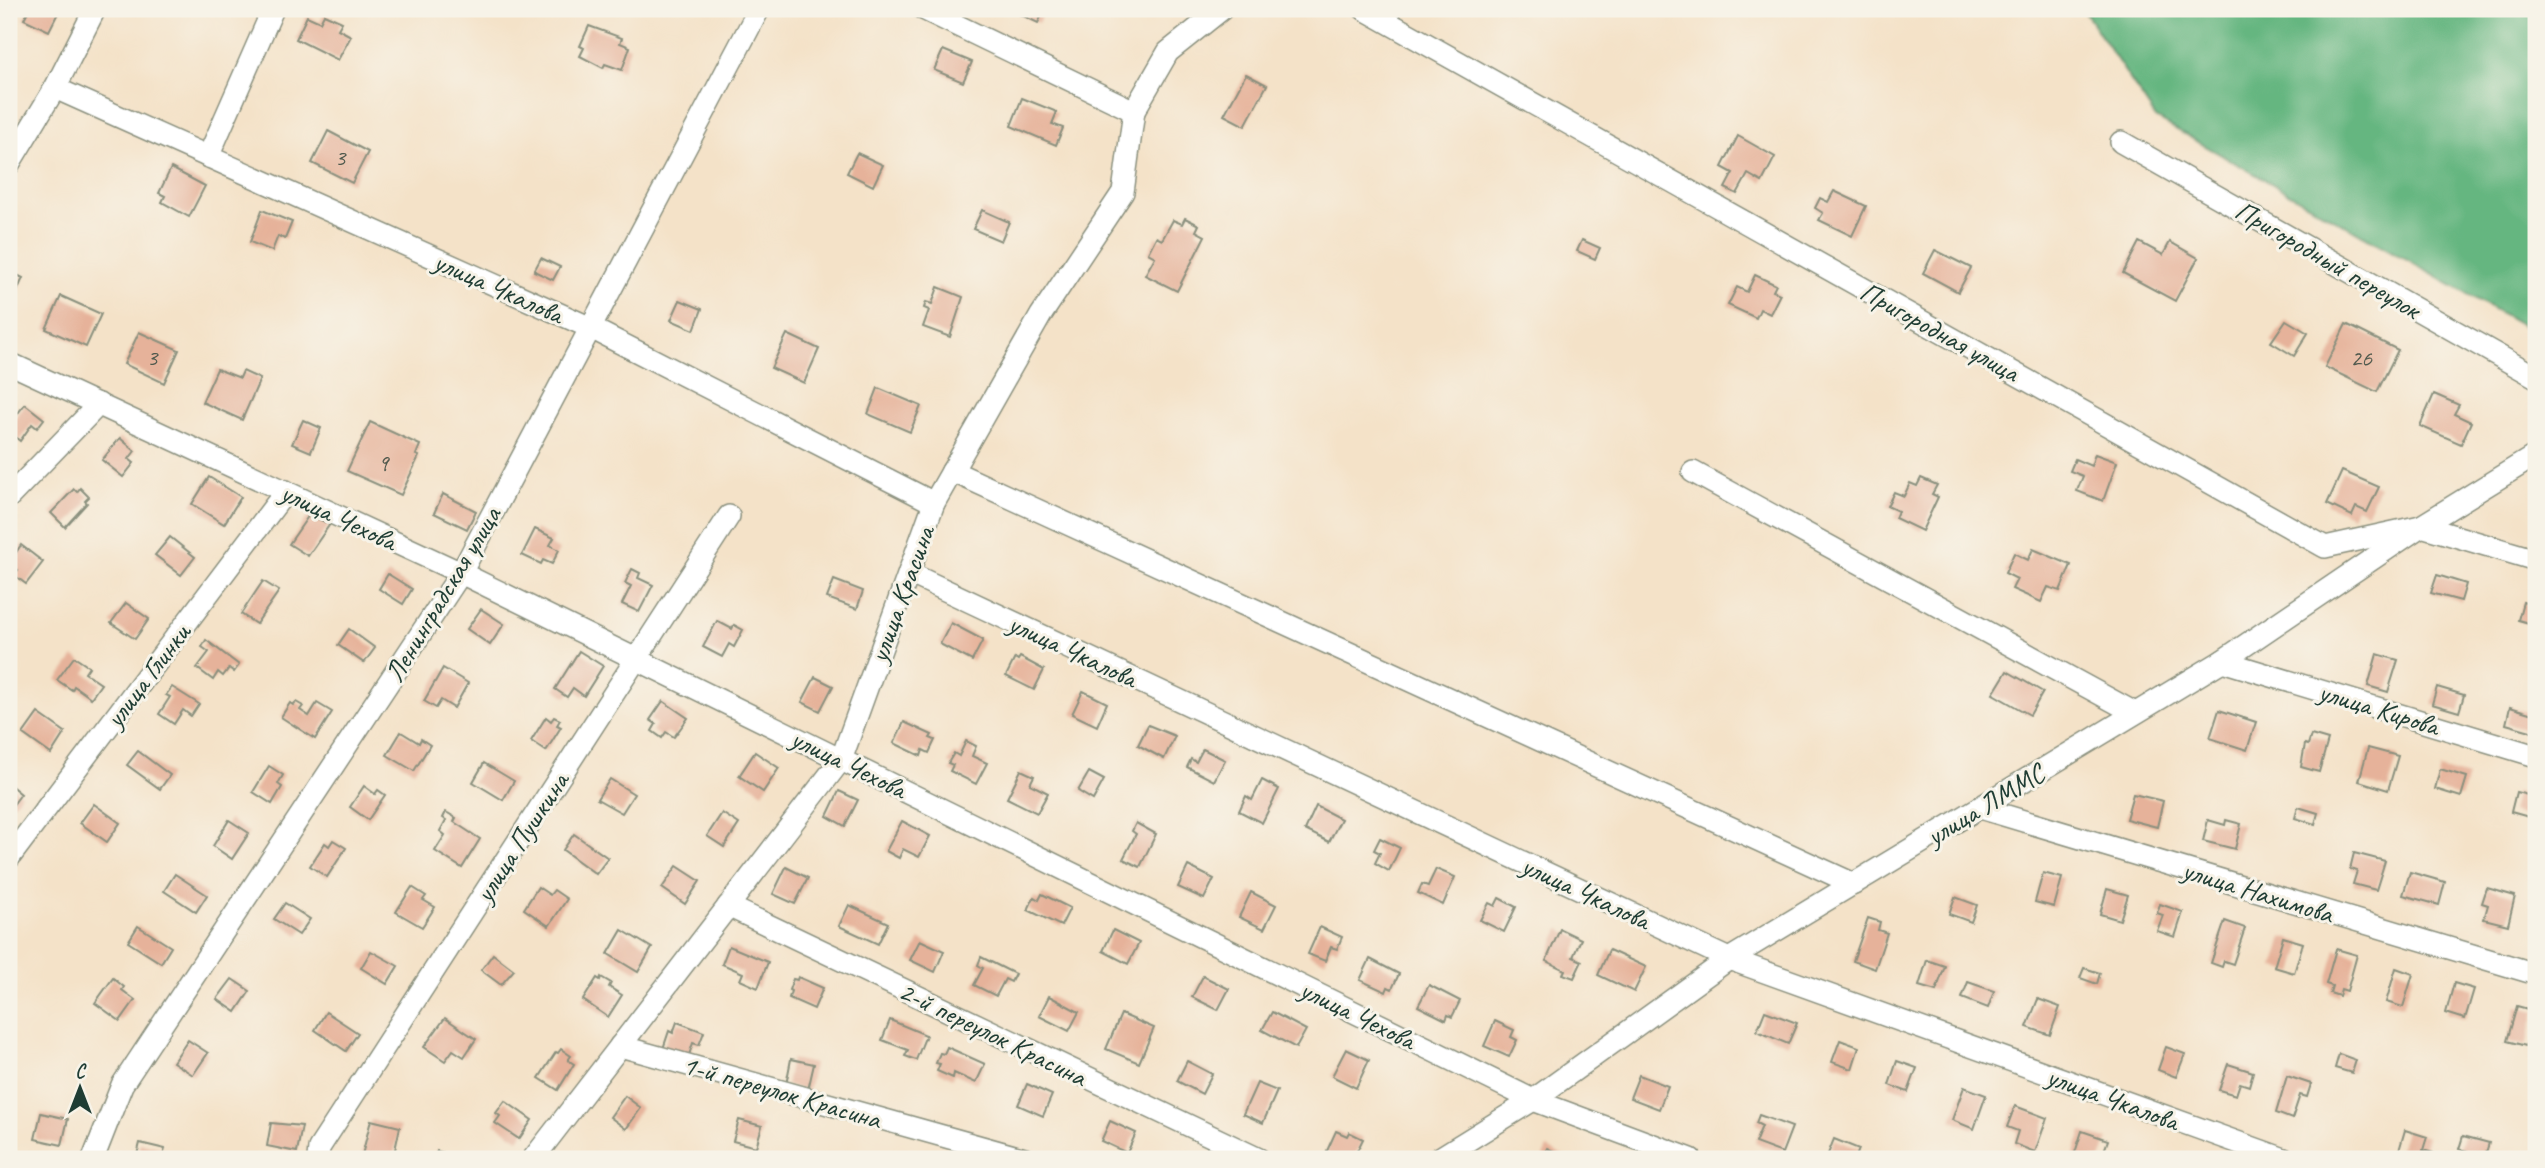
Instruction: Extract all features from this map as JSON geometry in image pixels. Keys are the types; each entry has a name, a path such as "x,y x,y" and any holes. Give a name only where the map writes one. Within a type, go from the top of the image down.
{"street":[{"path":"9,164 55,88 95,9"},
{"path":"208,157 273,9"},
{"name":"Ленинградская улица","path":"93,1159 122,1085 461,573 759,9"},
{"path":"923,9 1135,111"},
{"name":"улица Красина","path":"533,1159 841,760 934,503 1041,315 1123,192 1135,111 1168,52 1223,9"},
{"name":"Пригородная улица","path":"1364,9 2325,547 2421,526 2536,561"},
{"name":"улица Чкалова","path":"55,88 591,328 934,503"},
{"name":"Пригородный переулок","path":"2121,142 2536,377"},
{"name":"улица Чехова","path":"9,363 461,573 1533,1100 1691,1159"},
{"path":"9,497 99,404"},
{"name":"улица ЛММС","path":"1438,1159 1533,1100 1729,959 2222,661 2421,526 2536,455"},
{"path":"952,471 1854,884"},
{"path":"1693,472 2135,713"},
{"name":"улица Глинки","path":"9,858 286,491"},
{"name":"улица Пушкина","path":"318,1159 319,1148 729,516"},
{"name":"улица Чкалова","path":"909,573 1729,959 2284,1159"},
{"name":"улица Кирова","path":"2222,661 2536,756"},
{"name":"улица Нахимова","path":"1980,808 2536,974"},
{"name":"2-й переулок Красина","path":"728,906 1259,1159"},
{"name":"1-й переулок Красина","path":"620,1046 1025,1159"}],"green space":[{"path":"2083,9 2536,9 2536,333 2156,118"}],"building":[{"path":"29,9 60,9 49,31 24,19"},
{"path":"1009,9 1045,9 1038,23"},
{"path":"324,14 342,22 338,29 351,36 338,60 296,39 307,16 320,22"},
{"path":"589,26 622,38 620,43 630,47 622,70 605,64 603,68 580,56 584,48 580,46"},
{"path":"943,50 972,62 963,82 934,70"},
{"path":"1246,74 1267,85 1245,126 1224,115"},
{"path":"1022,98 1057,112 1052,124 1063,128 1056,145 1011,126"},
{"path":"328,131 368,152 352,183 312,163"},
{"path":"1738,136 1775,157 1762,182 1748,174 1737,194 1725,188 1733,173 1722,167"},
{"path":"857,153 883,165 873,186 847,173"},
{"path":"171,168 205,186 189,217 162,202 165,196 159,193"},
{"path":"1834,191 1866,206 1852,236 1819,220 1823,213 1815,208 1820,198 1828,202"},
{"path":"262,210 292,222 285,239 278,236 272,251 250,242"},
{"path":"982,210 1009,222 1001,241 973,229"},
{"path":"1185,218 1199,225 1196,231 1205,236 1177,291 1145,275 1155,257 1148,253 1156,237 1162,240 1173,220 1182,224"},
{"path":"1582,240 1600,248 1595,259 1577,251"},
{"path":"2139,242 2163,255 2170,242 2198,258 2175,301 2123,273"},
{"path":"1935,250 1971,268 1958,292 1923,273"},
{"path":"541,258 560,267 553,280 534,271"},
{"path":"9,271 23,278 9,309"},
{"path":"1755,275 1776,285 1773,291 1780,294 1770,314 1760,309 1756,318 1728,305 1737,287 1747,292"},
{"path":"938,287 963,297 950,337 923,327 929,310 924,308 926,302 932,304"},
{"path":"61,296 101,314 86,347 46,329"},
{"path":"680,300 702,309 694,330 671,320"},
{"path":"2286,320 2308,333 2294,356 2271,342"},
{"path":"2346,324 2398,350 2377,392 2325,367"},
{"path":"139,332 179,350 164,383 124,364"},
{"path":"787,334 819,349 804,383 771,368"},
{"path":"217,369 240,378 243,371 260,379 242,420 202,402"},
{"path":"878,388 921,406 910,432 868,414"},
{"path":"2434,394 2459,405 2454,414 2471,422 2461,444 2420,426"},
{"path":"25,404 44,419 37,428 32,424 20,441 9,432 9,425"},
{"path":"303,420 321,428 311,452 292,444"},
{"path":"370,422 420,445 416,455 419,456 401,495 347,471"},
{"path":"120,438 135,451 129,459 134,463 123,477 102,460"},
{"path":"2095,454 2117,462 2103,501 2077,491 2083,476 2070,471 2075,459 2091,466"},
{"path":"2342,471 2379,487 2367,512 2356,507 2352,516 2327,504"},
{"path":"209,477 241,497 224,524 192,504"},
{"path":"1921,478 1937,485 1932,494 1938,497 1922,531 1895,518 1898,511 1887,506 1894,492 1904,496 1910,483 1917,486"},
{"path":"80,488 89,497 85,501 87,503 65,527 51,513 74,489 77,492"},
{"path":"443,494 476,511 467,529 434,513"},
{"path":"311,512 330,524 308,556 289,544"},
{"path":"535,529 554,538 550,545 559,550 552,564 543,560 541,564 522,555"},
{"path":"170,537 195,557 181,575 155,555"},
{"path":"21,545 43,562 26,584 14,575 18,570 9,563"},
{"path":"2033,549 2071,565 2060,591 2048,587 2041,602 2012,589 2017,579 2005,573 2014,553 2028,560"},
{"path":"632,569 640,573 638,578 653,585 639,612 622,604 631,586 625,583"},
{"path":"388,574 412,589 403,604 379,589"},
{"path":"2437,575 2466,584 2461,601 2431,593"},
{"path":"834,580 863,591 857,609 827,598"},
{"path":"263,581 279,591 256,624 241,614"},
{"path":"2523,602 2536,606 2536,625 2518,620"},
{"path":"126,603 149,619 135,639 111,623"},
{"path":"481,609 504,624 490,645 467,629"},
{"path":"717,621 732,629 734,625 743,630 734,647 729,644 722,657 703,647"},
{"path":"951,623 983,640 972,661 940,644"},
{"path":"349,629 375,648 364,663 338,645"},
{"path":"206,640 239,665 234,672 229,668 223,676 218,672 213,680 197,668 209,652 202,647"},
{"path":"579,651 603,666 584,696 573,688 567,697 555,689"},
{"path":"2377,654 2398,660 2388,692 2368,686"},
{"path":"74,657 89,667 85,673 101,684 91,698 74,686 72,690 57,680"},
{"path":"1020,657 1044,670 1034,690 1006,676 1015,658 1018,660"},
{"path":"443,668 468,683 454,708 441,700 436,708 424,701"},
{"path":"2007,671 2043,692 2030,715 1993,694"},
{"path":"815,677 833,686 820,711 802,702"},
{"path":"172,687 199,704 191,716 183,710 174,724 159,714 170,697 166,695"},
{"path":"2437,687 2464,695 2459,712 2432,704"},
{"path":"1083,691 1107,703 1097,726 1072,714"},
{"path":"663,701 688,718 674,737 666,732 662,738 652,731 656,724 650,720"},
{"path":"296,702 303,706 300,710 309,716 317,703 332,712 315,739 281,717 290,703 293,705"},
{"path":"2510,707 2536,715 2534,732 2506,724"},
{"path":"2219,710 2256,722 2247,750 2210,738"},
{"path":"38,713 65,732 51,754 23,734"},
{"path":"546,717 551,721 554,717 560,720 557,725 561,727 546,751 531,741"},
{"path":"904,722 932,735 930,738 935,740 929,753 923,750 921,756 894,743"},
{"path":"1148,725 1175,736 1164,759 1138,745"},
{"path":"401,732 419,743 421,739 430,745 414,771 387,755"},
{"path":"2311,735 2328,740 2319,772 2301,767 2305,744 2308,745"},
{"path":"966,741 976,746 972,756 987,763 976,784 950,771 953,765 948,763 954,753 959,756"},
{"path":"2368,748 2398,756 2388,790 2359,781"},
{"path":"1203,749 1225,760 1214,781 1187,767 1191,759 1196,762"},
{"path":"138,751 170,775 160,789 127,765"},
{"path":"755,752 779,768 763,792 739,776"},
{"path":"484,763 514,781 503,800 473,782"},
{"path":"269,766 283,775 278,784 282,787 272,804 253,792"},
{"path":"2440,769 2467,777 2461,797 2435,789"},
{"path":"1021,770 1034,776 1030,784 1048,793 1037,813 1007,798"},
{"path":"1089,772 1104,780 1093,800 1078,791"},
{"path":"610,779 634,794 622,813 597,799"},
{"path":"1262,780 1279,789 1262,823 1239,811 1246,796 1252,800"},
{"path":"9,784 21,794 9,810"},
{"path":"364,786 375,794 378,790 385,795 368,820 350,807"},
{"path":"839,791 858,800 845,826 827,816"},
{"path":"2516,792 2536,797 2536,819 2511,812"},
{"path":"2133,794 2163,801 2157,827 2126,819"},
{"path":"94,804 120,823 107,842 80,823"},
{"path":"1316,806 1341,819 1329,842 1305,830"},
{"path":"2298,807 2318,813 2315,824 2295,818"},
{"path":"446,812 456,818 454,822 480,839 462,868 435,851 445,835 440,831 446,820 443,818"},
{"path":"722,813 739,824 724,847 707,836"},
{"path":"229,820 249,833 232,859 213,846"},
{"path":"2208,820 2225,825 2226,820 2241,824 2235,849 2203,841"},
{"path":"902,821 930,836 919,857 903,849 899,858 886,851"},
{"path":"1136,823 1156,834 1140,867 1123,859 1136,834 1132,831"},
{"path":"574,834 608,858 596,874 563,850"},
{"path":"1380,838 1400,848 1389,871 1375,863 1380,853 1374,850"},
{"path":"333,840 346,848 327,877 310,866 325,843 329,846"},
{"path":"2354,853 2385,861 2376,890 2353,884 2357,871 2350,869"},
{"path":"677,866 700,881 685,904 662,888"},
{"path":"1188,866 1214,879 1204,899 1178,887"},
{"path":"786,867 808,878 795,904 773,894"},
{"path":"1436,869 1455,877 1443,905 1418,893 1422,884 1428,886"},
{"path":"2410,872 2445,882 2439,905 2403,895"},
{"path":"2043,873 2062,878 2054,907 2035,902"},
{"path":"175,874 207,895 196,912 164,891"},
{"path":"412,887 426,896 423,900 435,907 422,927 396,912"},
{"path":"538,887 550,895 554,890 567,899 549,926 524,909"},
{"path":"2487,888 2515,896 2508,925 2484,919 2488,905 2482,903"},
{"path":"2107,889 2128,895 2120,920 2100,914"},
{"path":"1251,892 1276,905 1264,929 1239,917"},
{"path":"1042,894 1070,908 1061,926 1028,910 1034,897 1039,900"},
{"path":"1955,897 1977,905 1971,922 1949,914"},
{"path":"1499,898 1516,907 1504,932 1480,920 1489,903 1495,906"},
{"path":"285,903 310,919 299,935 274,919"},
{"path":"2160,904 2183,912 2175,937 2157,931 2163,915 2157,913"},
{"path":"849,905 888,923 878,944 839,926"},
{"path":"1868,918 1880,922 1878,930 1887,933 1875,969 1853,961"},
{"path":"2225,921 2245,928 2233,964 2224,961 2222,967 2211,963"},
{"path":"138,926 171,947 161,963 128,942"},
{"path":"1320,927 1342,937 1337,949 1331,947 1325,961 1308,954"},
{"path":"1560,929 1581,939 1573,957 1582,961 1574,978 1563,974 1565,970 1546,961"},
{"path":"622,930 652,948 638,972 608,954"},
{"path":"1113,930 1139,943 1128,964 1103,951"},
{"path":"2283,937 2303,943 2294,973 2274,967"},
{"path":"920,940 944,951 935,972 910,960"},
{"path":"729,946 768,962 758,988 740,980 743,973 722,964"},
{"path":"2336,949 2357,955 2347,991 2341,989 2339,996 2330,993 2332,986 2326,984"},
{"path":"1609,950 1646,967 1634,992 1598,975"},
{"path":"371,951 398,966 387,984 361,968"},
{"path":"493,954 514,970 501,985 481,970"},
{"path":"981,957 1015,974 1011,982 1005,979 996,996 974,985 983,968 978,965"},
{"path":"1370,959 1399,974 1392,989 1388,987 1386,992 1360,980"},
{"path":"1927,960 1945,966 1936,991 1919,986"},
{"path":"2084,968 2100,973 2097,984 2080,978"},
{"path":"2396,968 2413,974 2403,1007 2386,1002"},
{"path":"1203,976 1229,989 1218,1010 1192,997"},
{"path":"601,977 611,983 609,987 622,995 608,1017 583,1000 597,978 600,980"},
{"path":"798,977 823,988 814,1009 789,998 793,979 797,980"},
{"path":"113,978 124,987 122,990 135,1000 120,1021 95,1003"},
{"path":"232,979 250,991 236,1012 217,999"},
{"path":"1968,982 1994,991 1988,1008 1962,998"},
{"path":"2454,983 2474,989 2465,1019 2446,1013"},
{"path":"1429,985 1460,1001 1452,1017 1448,1015 1446,1020 1418,1006"},
{"path":"1049,996 1079,1012 1069,1031 1039,1016"},
{"path":"2038,999 2060,1007 2050,1035 2027,1027"},
{"path":"2517,1006 2535,1011 2526,1046 2507,1041"},
{"path":"1765,1011 1797,1023 1788,1044 1757,1031"},
{"path":"326,1012 358,1033 346,1051 315,1030"},
{"path":"1272,1012 1306,1030 1296,1048 1262,1030"},
{"path":"1121,1014 1154,1028 1139,1063 1106,1049"},
{"path":"445,1018 476,1039 464,1057 453,1050 445,1061 424,1047"},
{"path":"890,1020 926,1035 916,1060 905,1056 908,1050 882,1040"},
{"path":"1495,1021 1514,1030 1511,1037 1517,1040 1509,1057 1484,1046"},
{"path":"677,1022 704,1032 699,1045 693,1043 687,1061 662,1052 669,1031 673,1033"},
{"path":"188,1040 208,1053 193,1075 173,1062"},
{"path":"1840,1040 1859,1047 1852,1069 1832,1062"},
{"path":"947,1047 985,1064 976,1083 954,1073 953,1078 937,1071 940,1064 936,1063 940,1053 944,1054"},
{"path":"2166,1047 2185,1054 2176,1077 2158,1070"},
{"path":"561,1049 571,1056 568,1060 574,1064 558,1090 539,1078 556,1052"},
{"path":"1346,1049 1369,1060 1356,1088 1332,1076"},
{"path":"2339,1054 2356,1060 2352,1073 2335,1068"},
{"path":"791,1059 814,1064 808,1090 786,1085"},
{"path":"1187,1061 1212,1074 1202,1094 1177,1081"},
{"path":"1897,1061 1917,1068 1908,1092 1889,1085"},
{"path":"2228,1064 2253,1072 2249,1086 2240,1083 2236,1095 2219,1090"},
{"path":"1639,1075 1668,1086 1659,1109 1630,1098"},
{"path":"2287,1076 2311,1084 2307,1097 2300,1095 2292,1119 2276,1113"},
{"path":"1257,1083 1277,1091 1263,1123 1243,1114"},
{"path":"1027,1084 1052,1095 1043,1116 1018,1105"},
{"path":"1964,1087 1986,1095 1974,1129 1952,1120"},
{"path":"625,1096 641,1108 626,1129 610,1117"},
{"path":"505,1101 532,1120 519,1139 495,1123 500,1116 496,1113"},
{"path":"2015,1106 2047,1118 2035,1152 2014,1144 2018,1131 2007,1127"},
{"path":"41,1113 68,1119 62,1145 35,1139"},
{"path":"1759,1115 1792,1127 1782,1153 1755,1143 1762,1126 1756,1123"},
{"path":"371,1120 400,1127 393,1159 361,1159"},
{"path":"739,1120 762,1126 756,1147 733,1141"},
{"path":"1110,1121 1136,1133 1127,1153 1101,1141"},
{"path":"271,1123 302,1126 297,1152 267,1146"},
{"path":"2405,1130 2427,1137 2423,1150 2433,1153 2431,1159 2398,1154"},
{"path":"1336,1131 1347,1136 1349,1132 1363,1139 1353,1159 1340,1159 1326,1153"},
{"path":"2082,1131 2108,1140 2101,1159 2073,1159"},
{"path":"2463,1136 2489,1143 2484,1159 2465,1159 2467,1151 2459,1149"},
{"path":"1834,1139 1859,1149 1855,1159 1826,1159"},
{"path":"140,1143 165,1149 162,1159 136,1159"},
{"path":"1547,1148 1570,1159 1542,1159"},
{"path":"437,1151 455,1156 454,1159 434,1159"}]}
